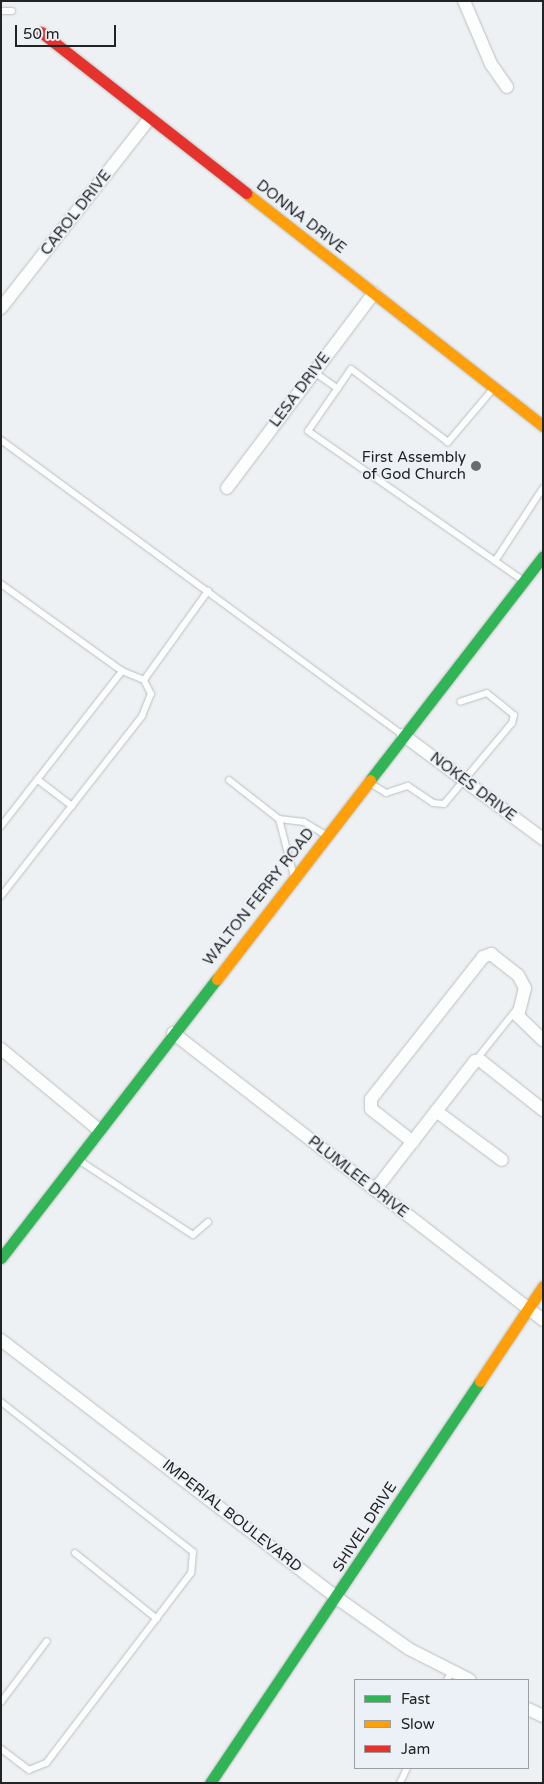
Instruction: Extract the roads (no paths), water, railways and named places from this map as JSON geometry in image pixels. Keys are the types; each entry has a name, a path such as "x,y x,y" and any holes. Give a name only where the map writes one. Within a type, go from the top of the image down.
{"street":[{"path":"464,1 491,64 506,87"},
{"name":"DONNA DRIVE","path":"41,32 543,426"},
{"name":"CAROL DRIVE","path":"1,308 150,118"},
{"name":"LESA DRIVE","path":"226,488 374,293"},
{"name":"WALTON FERRY ROAD","path":"1,1258 367,781 543,556"},
{"name":"NOKES DRIVE","path":"403,735 543,839"},
{"path":"413,1142 371,1108 371,1099 483,957 491,954 518,975 525,988 516,1010 522,1024 543,1040"},
{"name":"PLUMLEE DRIVE","path":"173,1033 543,1320"},
{"path":"1,1049 99,1130"},
{"path":"376,1190 475,1061 482,1061 543,1110"},
{"path":"436,1111 502,1160"},
{"name":"SHIVEL DRIVE","path":"210,1783 337,1598 543,1286"},
{"name":"IMPERIAL BOULEVARD","path":"1,1340 337,1598 450,1676 465,1679"},
{"path":"529,1709 543,1716"}],"lane":[{"path":"1,11 12,11"},
{"path":"494,387 448,442 351,369 308,431 523,580"},
{"path":"314,372 338,389"},
{"path":"1,440 403,735"},
{"path":"496,561 543,488"},
{"path":"1,584 122,671 144,680 151,694 142,716 1,896"},
{"path":"144,680 208,591"},
{"path":"1,826 122,671"},
{"path":"367,781 386,792 408,786 440,804 464,781 514,715 487,693 460,702"},
{"path":"38,780 72,806"},
{"path":"230,780 279,819 304,822 326,835"},
{"path":"279,819 294,876"},
{"path":"475,1061 516,1010"},
{"path":"77,1159 193,1235 208,1222"},
{"path":"1,1402 193,1552 191,1573 46,1763 29,1770 1,1749"},
{"path":"75,1553 157,1620"},
{"path":"1,1702 47,1641"},
{"path":"400,1783 407,1769"}],"place":[{"name":"First Assembly of God Church","path":"476,466"}]}
